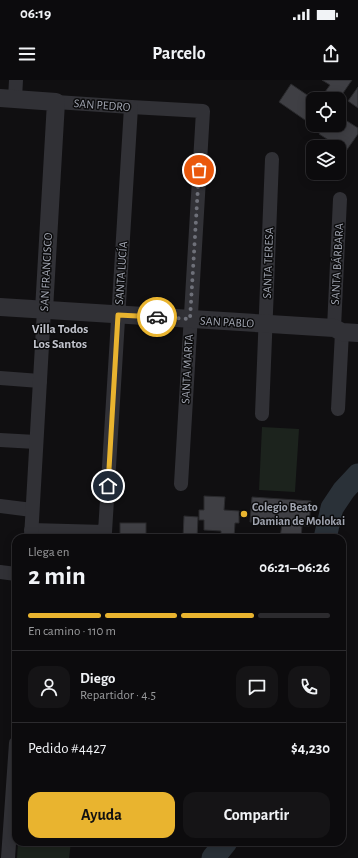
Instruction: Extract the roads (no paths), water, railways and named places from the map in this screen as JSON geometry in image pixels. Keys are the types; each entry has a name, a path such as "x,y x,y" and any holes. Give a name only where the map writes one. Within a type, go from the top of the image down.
{"street":[{"path":"7,99 16,80"},
{"name":"SAN PEDRO","path":"7,99 203,111"},
{"name":"SAN FRANCISCO","path":"31,534 56,102"},
{"name":"SANTA LUCÍA","path":"31,534 105,532 131,107"},
{"name":"SANTA MARTA","path":"181,484 203,111"},
{"name":"SANTA TERESA","path":"262,414 272,159"},
{"name":"SANTA BÁRBARA","path":"338,409 345,331 340,199"},
{"name":"SAN PABLO","path":"0,308 190,319 345,331"},
{"path":"0,378 40,381"},
{"path":"0,440 36,442"},
{"path":"0,506 32,510"},
{"path":"0,572 12,574"},
{"path":"8,858 6,785 12,760"}],"waterway":[{"path":"326,534 332,508 344,490 358,475"},
{"path":"213,858 223,846"}],"place":[{"name":"Colegio Beato Damian de Molokai","path":"244,514"}],"district":[{"name":"Villa Todos Los Santos","path":"60,336"}]}
